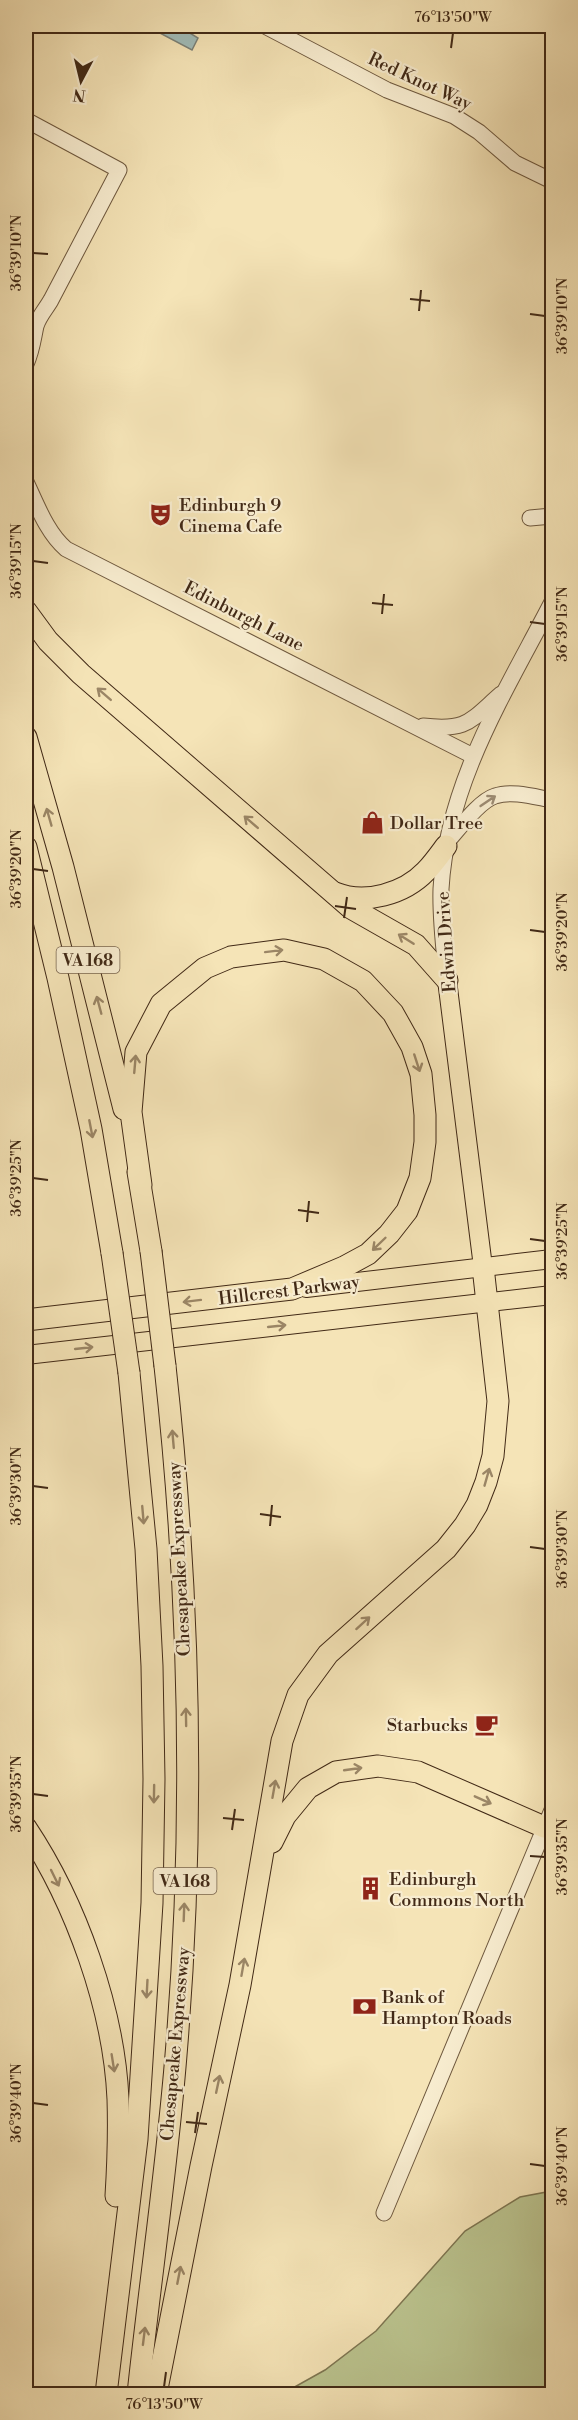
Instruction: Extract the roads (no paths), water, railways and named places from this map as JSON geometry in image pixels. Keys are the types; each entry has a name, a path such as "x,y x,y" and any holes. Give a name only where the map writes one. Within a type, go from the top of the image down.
{"highway":[{"path":"26,611 48,641 81,674 351,908 416,945 447,980"},
{"name":"Chesapeake Expressway","path":"26,737 110,1046 141,1185 173,1442 181,1567 187,1816 183,1949 176,2054 138,2394"},
{"path":"329,890 346,897 361,899 400,889 426,871 446,844"},
{"name":"Chesapeake Expressway","path":"26,847 91,1129 112,1253 129,1374 146,1549 152,1666 154,1779 152,1892 137,2139 105,2394"},
{"path":"141,1185 131,1112 136,1053 161,1004 179,987 205,968 231,957 284,950 324,959 363,981 393,1013 412,1047 421,1074 425,1142 420,1178 407,1211 389,1234 368,1254 292,1289"},
{"path":"156,2394 240,1985 282,1741 298,1695 328,1654 446,1549 477,1505 493,1456 498,1401 483,1267"},
{"name":"Hillcrest Parkway","path":"26,1320 292,1289"},
{"path":"260,1867 285,1816 308,1788 336,1772 378,1766 418,1772 550,1822"},
{"path":"26,1828 49,1866 90,1961 104,2014 118,2098 118,2173 105,2394"}],"main road":[{"name":"Edwin Drive","path":"447,980 483,1267"},
{"name":"Hillcrest Parkway","path":"292,1289 552,1259"},
{"name":"Hillcrest Parkway","path":"26,1355 552,1295"}],"street":[{"name":"Red Knot Way","path":"265,26 387,90 454,116 479,132 515,163 552,181"},
{"path":"26,120 119,170 51,300 36,324 32,352 26,364"},
{"name":"Edinburgh Lane","path":"26,483 51,532 66,549 324,678 473,756"},
{"path":"530,518 552,516"},
{"name":"Edwin Drive","path":"447,980 441,912 446,844 458,795 473,756 552,602"},
{"path":"411,724 447,729 459,728 468,723 508,688"},
{"path":"446,844 483,803 496,795 512,794 552,800"},
{"path":"384,2213 550,1822"}],"water":[{"path":"154,26 185,26 185,30 198,38 192,50 156,31 158,28"}],"place":[{"name":"Edinburgh 9 Cinema Cafe","path":"161,515"},
{"name":"Dollar Tree","path":"372,823"},
{"name":"Starbucks","path":"486,1725"},
{"name":"Edinburgh Commons North","path":"371,1889"},
{"name":"Bank of Hampton Roads","path":"364,2007"}]}
